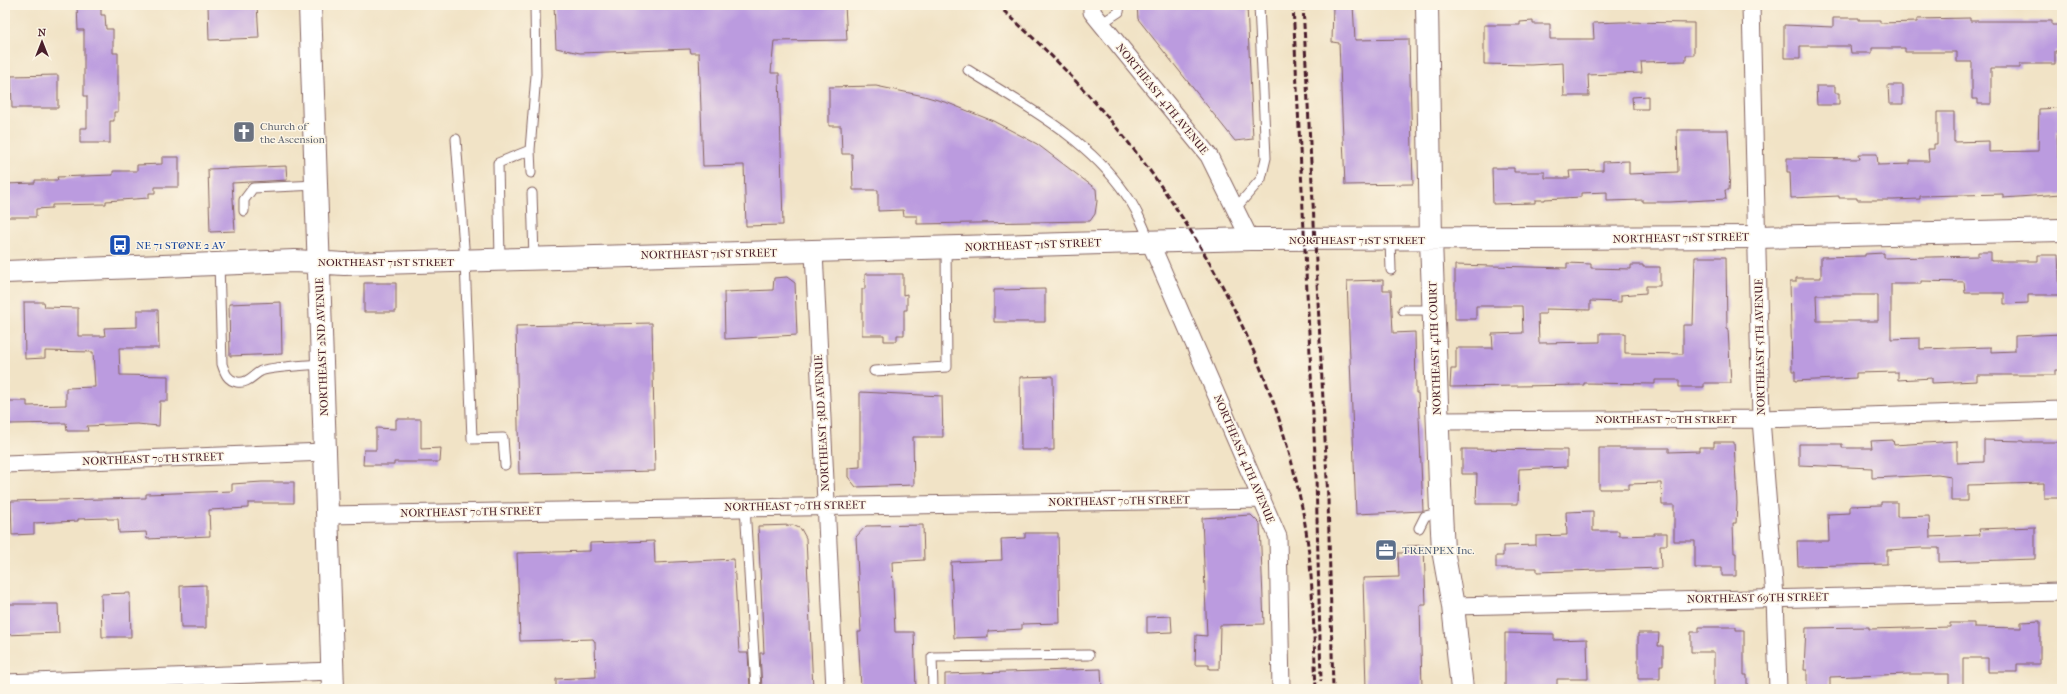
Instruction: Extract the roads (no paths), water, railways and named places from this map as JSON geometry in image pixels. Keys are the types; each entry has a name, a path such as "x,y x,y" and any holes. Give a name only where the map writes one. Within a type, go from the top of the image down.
{"street":[{"name":"NORTHEAST 2ND AVENUE","path":"310,5 333,680"},
{"name":"NORTHEAST 4TH AVENUE","path":"1092,5 1092,12 1208,156 1250,239"},
{"name":"NORTHEAST 4TH COURT","path":"1426,5 1441,512 1443,550 1453,606 1462,689"},
{"name":"NORTHEAST 5TH AVENUE","path":"1751,5 1761,418 1775,597 1778,689"},
{"name":"NORTHEAST 71ST STREET","path":"5,272 295,261 344,264 1250,239 1432,240 1757,237 2062,230"},
{"name":"NORTHEAST 4TH AVENUE","path":"1150,242 1278,537 1281,689"},
{"name":"NORTHEAST 3RD AVENUE","path":"814,252 835,689"},
{"name":"NORTHEAST 70TH STREET","path":"1438,421 1761,418 2062,410"},
{"name":"NORTHEAST 70TH STREET","path":"5,464 326,452"},
{"name":"NORTHEAST 70TH STREET","path":"328,515 826,505 1262,499"},
{"name":"NORTHEAST 69TH STREET","path":"1453,606 1775,597 2062,592"},
{"path":"5,683 88,685 333,680"}],"lane":[{"path":"531,173 530,150 536,75 535,5"},
{"path":"1102,23 1119,12 1120,5"},
{"path":"1235,209 1262,179 1266,158 1259,5"},
{"path":"968,70 1070,135 1087,149 1126,193 1150,242"},
{"path":"456,139 465,261 472,439 503,438 505,465"},
{"path":"500,259 498,163 530,150"},
{"path":"244,210 244,200 253,188 316,185"},
{"path":"532,192 534,258"},
{"path":"1390,240 1391,270"},
{"path":"874,371 947,367 946,248"},
{"path":"219,264 222,364 225,374 229,379 238,382 249,381 262,371 323,364"},
{"path":"1402,310 1434,310"},
{"path":"745,507 756,689"},
{"path":"1419,528 1425,516 1441,512"},
{"path":"932,689 932,658 1089,655"}],"railway":[{"path":"997,5 1050,55 1100,109 1146,166 1188,227 1225,291 1256,358 1281,427 1300,498 1308,545 1312,593 1316,689"},
{"path":"1293,5 1316,476 1321,681"},
{"path":"1303,5 1328,499 1333,689"}],"place":[{"name":"Church of the Ascension","path":"244,132"},
{"name":"NE 71 ST@NE 2 AV","path":"120,245"},
{"name":"TRENPEX Inc.","path":"1386,550"}]}
